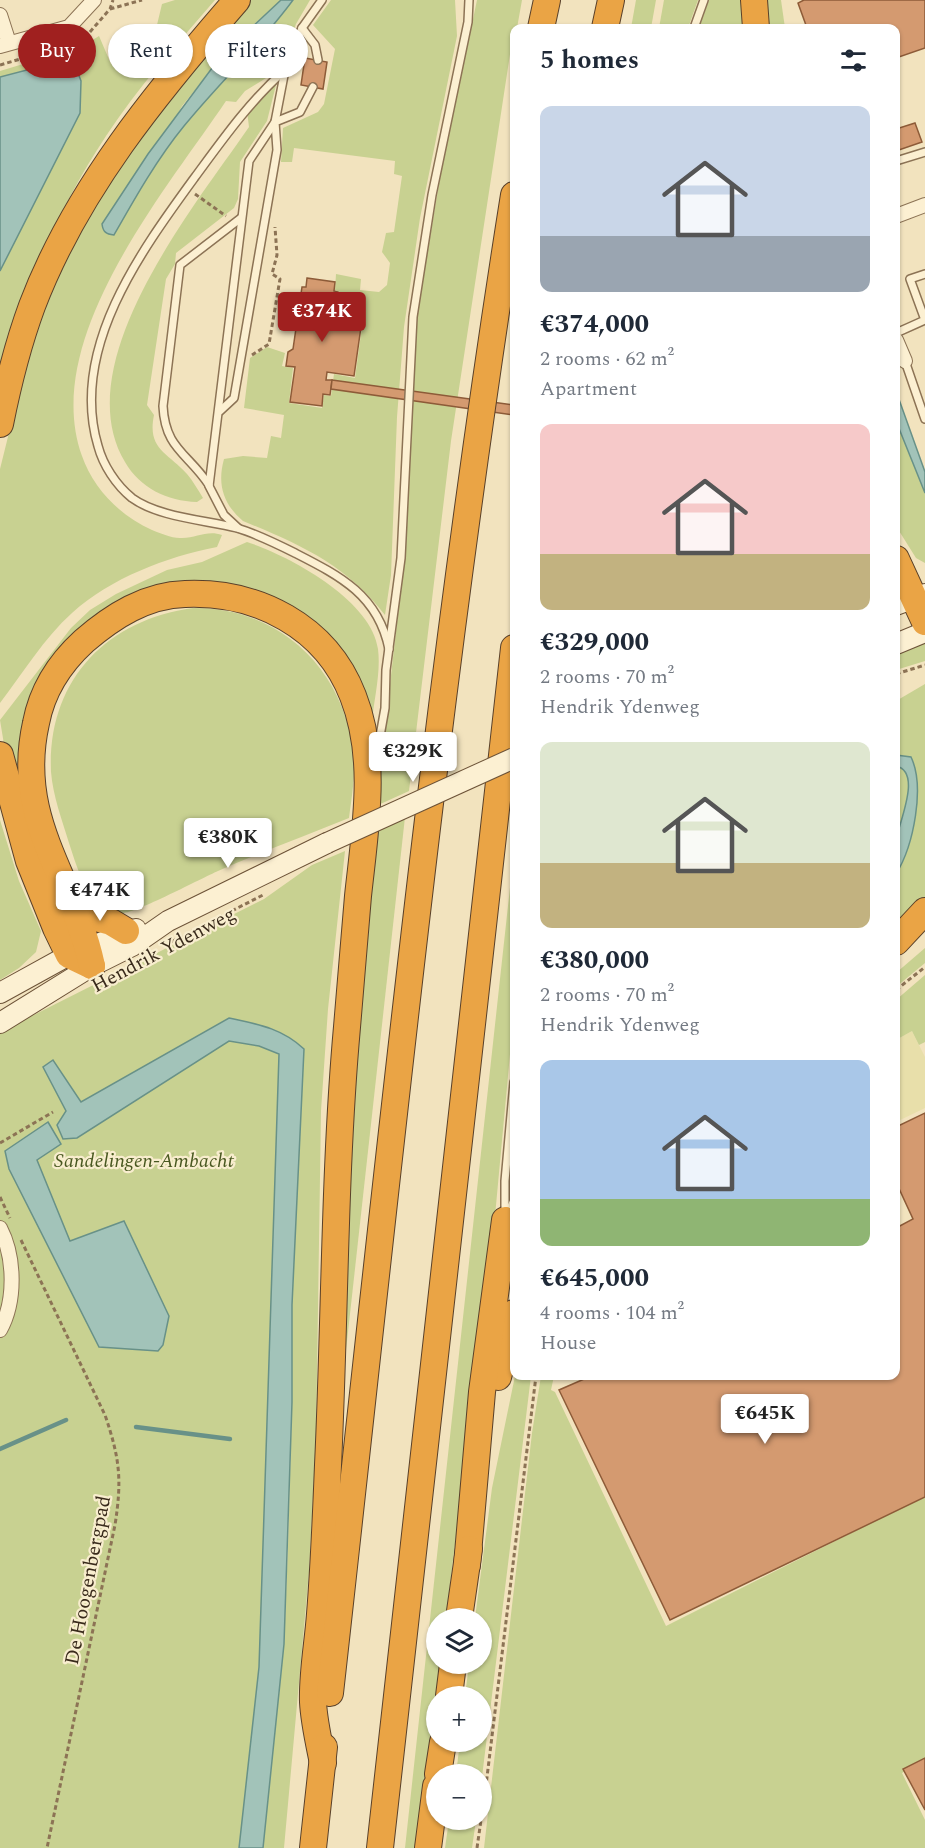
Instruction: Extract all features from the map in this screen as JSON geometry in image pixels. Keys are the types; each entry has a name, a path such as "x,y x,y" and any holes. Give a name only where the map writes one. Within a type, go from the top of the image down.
{"highway":[{"path":"0,424 14,362 32,306 54,254 132,127 176,70 237,0"},
{"path":"542,24 546,0"},
{"path":"606,24 611,0"},
{"path":"754,0 756,24"},
{"path":"313,1848 426,842 487,368 510,221"},
{"path":"900,556 925,576"},
{"path":"900,570 911,599 925,622"},
{"path":"83,956 76,913 43,838 35,808 30,764 32,740 39,708 53,676 76,648 101,626 133,607 174,594 205,593 240,597 270,608 299,626 322,646 338,667 352,693 362,727 369,797 344,1057 324,1564 313,1701 323,1762"},
{"path":"380,1848 510,684"},
{"path":"0,755 29,861 83,956"},
{"path":"900,938 925,911"},
{"path":"76,913 111,922 126,931"},
{"path":"467,1565 482,1392 510,1210"},
{"path":"461,1608 495,1392 510,1330"},
{"path":"428,1848 430,1830"}],"main road":[{"path":"900,642 925,632"},
{"name":"Hendrik Ydenweg","path":"0,1023 83,956 132,946 168,921 327,843 510,760"},
{"name":"Hendrik Ydenweg","path":"0,993 83,956 126,931 168,921"}],"street":[{"path":"0,15 5,45 69,27 94,0"},
{"path":"900,214 925,205"},
{"path":"900,350 905,362"},
{"path":"0,1227 9,1255 12,1279 7,1312 0,1330"}],"lane":[{"path":"305,24 322,0"},
{"path":"369,797 385,708 389,649 401,558 413,317 432,195 468,22 469,0"},
{"path":"695,24 704,0"},
{"path":"308,36 315,45 318,60"},
{"path":"276,78 249,103 157,230 118,298 96,361 91,398 94,435 100,453 117,483 131,496 150,507 239,529 279,545 341,577 374,608 385,628 389,649"},
{"path":"220,411 234,398 245,341 277,150 275,122 283,78"},
{"path":"210,486 249,161 275,122 300,112 313,87"},
{"path":"900,160 925,152"},
{"path":"239,529 224,516 200,471 170,441 164,423 163,406 180,265 241,218"},
{"path":"900,331 925,320 910,279 925,274"},
{"path":"905,362 925,419"},
{"path":"510,1126 505,1181 510,1210"}],"path":[{"path":"114,0 110,9 142,0"},
{"path":"900,673 925,665"},
{"name":"Hendrik Ydenweg","path":"156,950 271,890"},
{"path":"900,987 925,967"},
{"path":"0,1143 53,1112"},
{"path":"0,1197 15,1228"},
{"name":"De Hoogenbergpad","path":"20,1238 105,1415 121,1474 115,1525 47,1848"},
{"path":"488,1764 536,1380"},
{"path":"477,1848 479,1830"}],"shaded area":[{"path":"912,1031 925,1057 925,1108 900,1120 900,1038"}],"green space":[{"path":"175,0 215,0 193,25 157,24 162,4"},
{"path":"243,0 281,0 254,24 225,24"},
{"path":"293,0 310,0 296,24 274,24"},
{"path":"331,0 455,0 457,36 420,218 404,327 397,417 391,575 385,615 370,597 338,569 303,548 243,521 226,501 221,477 224,459 243,456 267,458 271,436 281,438 284,415 244,408 250,358 267,347 285,353 282,366 293,368 289,403 322,408 324,395 331,396 334,374 355,378 364,312 338,308 340,292 335,290 336,274 361,279 360,290 379,292 387,285 390,263 382,252 386,233 394,232 402,176 394,174 395,161 294,148 292,162 281,162 283,128 318,112 324,104 335,49 313,25"},
{"path":"477,0 522,0 518,24 510,24 510,54 451,441 409,791 376,806 404,562 412,375 418,309 440,178"},
{"path":"636,0 656,0 652,24 632,24"},
{"path":"664,0 698,0 689,24 660,24"},
{"path":"709,0 749,0 751,24 700,24"},
{"path":"766,0 781,0 784,24 768,24"},
{"path":"99,36 108,57 108,78 148,78 106,136 58,220 31,280 0,372 0,271 34,201 61,78 96,78 96,38"},
{"path":"205,52 205,78 182,106 114,235 138,193 174,139 226,78 266,78 245,91 236,102 226,101 171,179 115,269 93,317 78,364 74,411 82,456 87,468 101,490 119,509 140,524 171,537 187,538 212,533 222,535 217,547 159,563 122,579 87,601 52,633 0,703 0,469 36,324 83,217 185,78 193,78 193,68"},
{"path":"18,66 18,72 0,77 0,71"},
{"path":"277,81 267,121 240,162 238,199 234,208 176,253 175,264 166,279 147,405 154,415 153,435 156,443 187,474 203,498 197,502 175,499 146,486 125,462 111,422 112,379 124,334 144,287 198,199 249,127 247,111"},
{"path":"900,431 925,493 925,563 916,558 900,532"},
{"path":"247,542 284,557 326,582 361,613 372,631 379,658 372,722 325,639 195,588 72,647 25,783 11,787 0,720 71,628 90,610 116,594 167,570 202,562"},
{"path":"193,608 224,610 252,618 278,630 300,647 320,668 335,692 346,720 353,750 354,775 349,818 234,864 140,908 122,913 111,911 93,898 86,888 56,799 51,772 52,740 59,710 71,684 88,661 108,641 133,626 161,615"},
{"path":"925,642 925,661 900,669 900,648"},
{"path":"925,684 925,908 900,933 900,699"},
{"path":"405,817 345,1359 350,1142 373,831"},
{"path":"0,820 19,881 41,931 36,952 19,968 0,980"},
{"name":"Sandelingen-Ambacht","path":"345,851 328,1009 321,1111 316,1441 309,1572 284,1848 263,1848 284,1644 288,1547 292,1402 292,1058 285,1362 246,1848 0,1848 0,1032 264,899 312,865"},
{"path":"510,888 510,1054 495,1216 447,1608 431,1608"},
{"path":"925,948 925,963 900,984 900,970"},
{"path":"925,975 925,1042 919,1045 912,1031 900,1038 900,997"},
{"path":"514,1380 531,1380 492,1695 492,1686 466,1686 468,1674 492,1674 492,1608 476,1608 492,1488"},
{"path":"540,1380 553,1380 551,1390 555,1392 666,1626 925,1496 925,1760 902,1773 925,1820 925,1848 484,1848 486,1830 492,1830 492,1779 532,1433"},
{"path":"426,1656 426,1674 439,1674 437,1686 426,1686 426,1752 429,1752 417,1848 405,1848"},
{"path":"459,1752 485,1752 484,1764 457,1764"},
{"path":"448,1830 475,1830 472,1848 445,1848"}],"water":[{"path":"281,0 293,0 274,24 255,24"},
{"path":"18,72 18,78 80,78 81,81 80,113 0,271 0,77"},
{"path":"205,77 226,78 174,139 114,235 105,232 102,224 148,154"},
{"path":"900,402 925,472 925,493 900,431"},
{"path":"900,756 911,757 917,783 917,799 916,816 908,848 900,866 900,825 908,788 908,778 904,770 900,768"},
{"path":"229,1018 278,1032 304,1049 292,1305 292,1402 284,1644 263,1848 239,1848 259,1667 279,1054 259,1046 229,1041 77,1138 63,1139 57,1125 66,1111 43,1067 53,1060 81,1102"},
{"path":"48,1122 61,1144 37,1160 70,1241 124,1221 169,1316 163,1345 158,1351 99,1347 9,1169 5,1151"}],"building":[{"path":"804,0 925,0 925,48 900,57 900,24 806,24 798,3"},
{"path":"308,59 327,62 323,89 301,85 302,78 308,78"},
{"path":"915,123 922,142 900,150 900,128"},
{"path":"307,278 335,282 334,291 338,292 336,309 363,313 354,376 327,372 326,380 332,380 330,395 323,394 322,406 290,402 295,367 286,366 288,352 293,349 302,287 306,287"},
{"path":"332,380 510,404 510,414 331,389"},
{"path":"925,1113 925,1497 670,1620 559,1390 582,1380 900,1380 900,1226 913,1219 900,1191 900,1125"},
{"path":"925,1758 925,1810 903,1769"}],"waterway":[{"path":"0,1449 66,1420"},
{"path":"136,1427 230,1439"}]}
